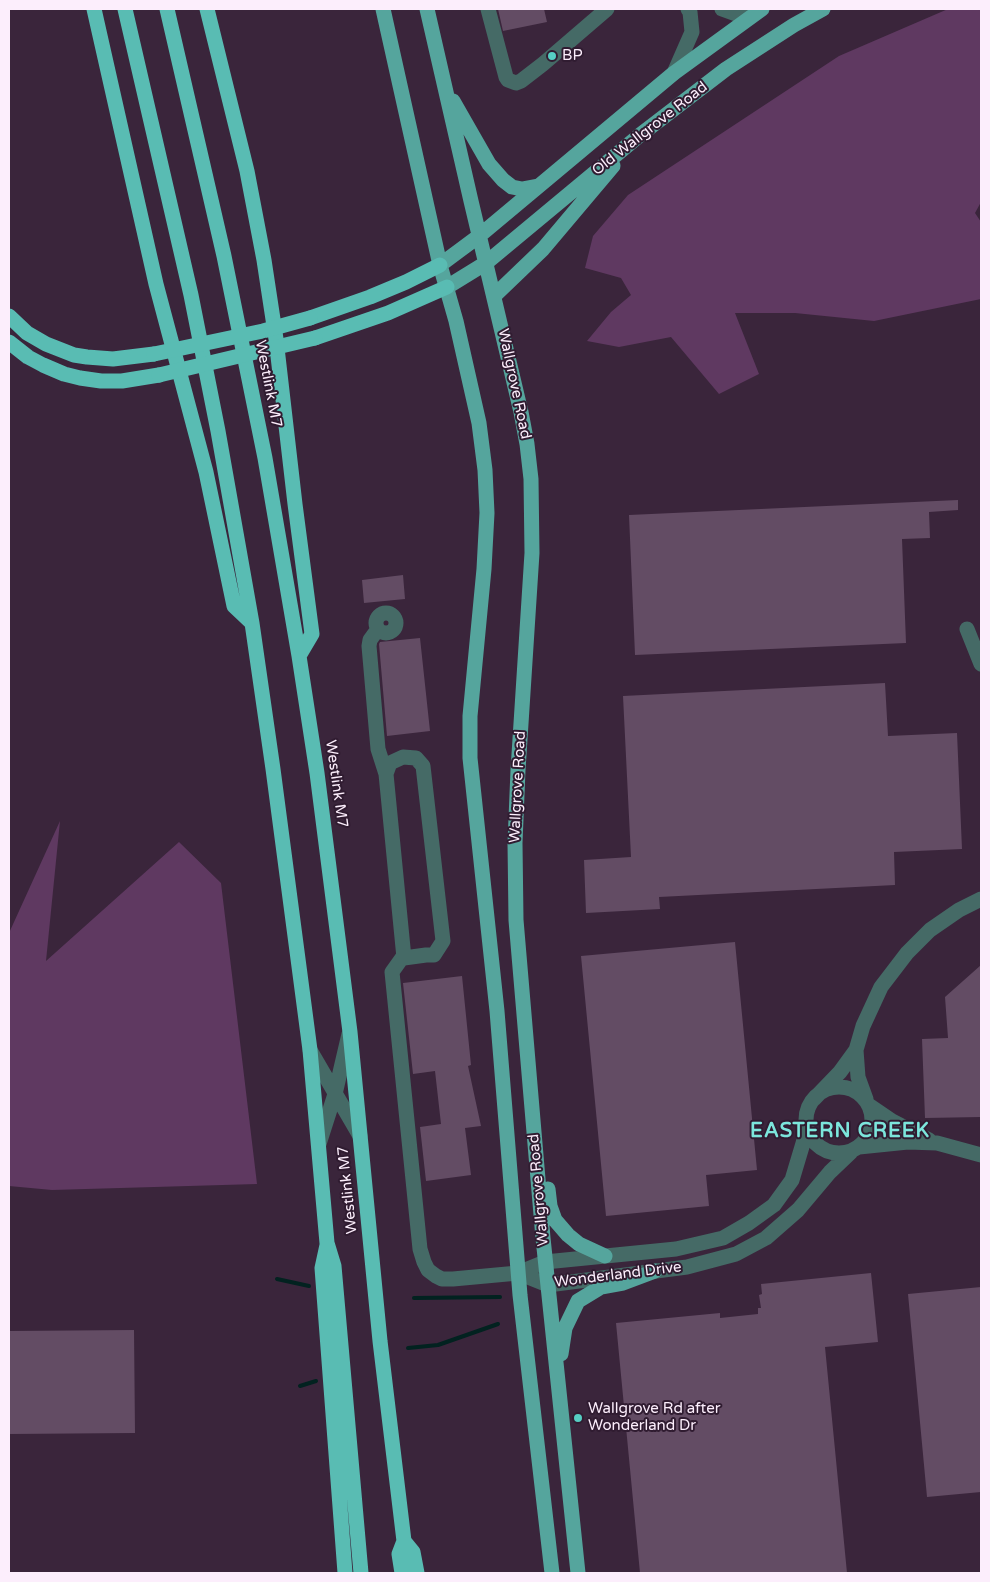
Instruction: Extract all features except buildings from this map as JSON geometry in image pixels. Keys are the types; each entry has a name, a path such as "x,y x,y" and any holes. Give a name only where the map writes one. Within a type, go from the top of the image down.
{"highway":[{"path":"94,9 145,240 216,515 236,576"},
{"name":"Westlink M7","path":"125,9 191,295 233,513 236,576 252,623 310,1050 327,1243 334,1266 361,1573"},
{"name":"Westlink M7","path":"167,9 224,256 274,508 317,773 350,1032 381,1350 404,1541 399,1554 402,1573"},
{"path":"207,9 247,171 264,260 276,339 294,504 312,634 299,656"},
{"path":"9,316 27,333 46,344 74,355 113,359 154,354 263,331 310,318 370,297 440,265"},
{"path":"9,342 43,366 64,374 100,381 122,381 159,375 315,338 388,313 447,287"},
{"path":"327,1243 322,1268 345,1573"},
{"path":"404,1541 413,1552 417,1573"}],"main road":[{"name":"Wallgrove Road","path":"427,9 521,412 531,479 532,553 515,843 516,920 548,1285 578,1573"},
{"name":"Old Wallgrove Road","path":"440,265 480,236 674,73 747,18 762,9"},
{"name":"Old Wallgrove Road","path":"447,287 486,262 640,135 726,69 794,25 823,9"},
{"name":"Wallgrove Road","path":"383,13 440,265 456,321 479,423 485,470 487,514 484,569 470,716 470,758 496,1011 518,1272 552,1573"},
{"path":"445,86 489,164 503,180 512,187 522,189 539,186"},
{"path":"496,301 640,135"},
{"path":"530,1091 546,1168 550,1206 555,1220 579,1244 605,1256"},
{"path":"558,1381 564,1328 578,1301 588,1293 601,1287 623,1283 655,1271"}],"street":[{"path":"488,9 506,77 508,80 516,82 521,81 543,64 607,9"},
{"path":"674,73 692,32 688,9"},
{"path":"722,9 747,18"},
{"path":"378,629 370,640 369,646 378,749 386,774 404,958"},
{"path":"967,629 981,664"},
{"path":"386,774 390,763 403,757 416,758 423,766 443,941 434,955 402,958 392,972 420,1249 428,1270 442,1279 518,1272"},
{"path":"937,1143 908,1142 855,1149 840,1154 820,1147 812,1140 807,1130 806,1119 808,1108 814,1099 840,1072 856,1050 863,1026 881,987 902,959 930,930 959,910 981,899"},
{"path":"319,1144 335,1094 350,1032"},
{"path":"310,1050 360,1136"},
{"path":"855,1149 868,1139 873,1117 858,1076 856,1050"},
{"path":"814,1099 821,1092 841,1086 855,1091 892,1121 937,1143 981,1155"},
{"name":"Wonderland Drive","path":"518,1272 546,1262 676,1249 723,1238 749,1223 774,1205 792,1180 807,1130"},
{"name":"Wonderland Drive","path":"518,1272 548,1285 696,1265 736,1254 766,1238 798,1210 830,1172 855,1149"}],"shaded area":[{"path":"948,9 981,9 981,202 975,213 981,222 981,299 874,321 795,313 735,313 759,374 719,394 671,337 619,347 587,341 611,312 631,295 621,278 585,268 593,236 628,195 839,56"},
{"path":"60,821 46,961 179,842 221,883 257,1184 52,1190 9,1186 9,933"}],"waterway":[{"path":"277,1279 309,1286"},
{"path":"414,1298 500,1297"},
{"path":"408,1348 438,1345 498,1324"},
{"path":"300,1386 316,1381"}],"place":[{"name":"BP","path":"552,56"},
{"name":"Wallgrove Rd after Wonderland Dr","path":"578,1418"}],"district":[{"name":"EASTERN CREEK","path":"840,1132"}]}
